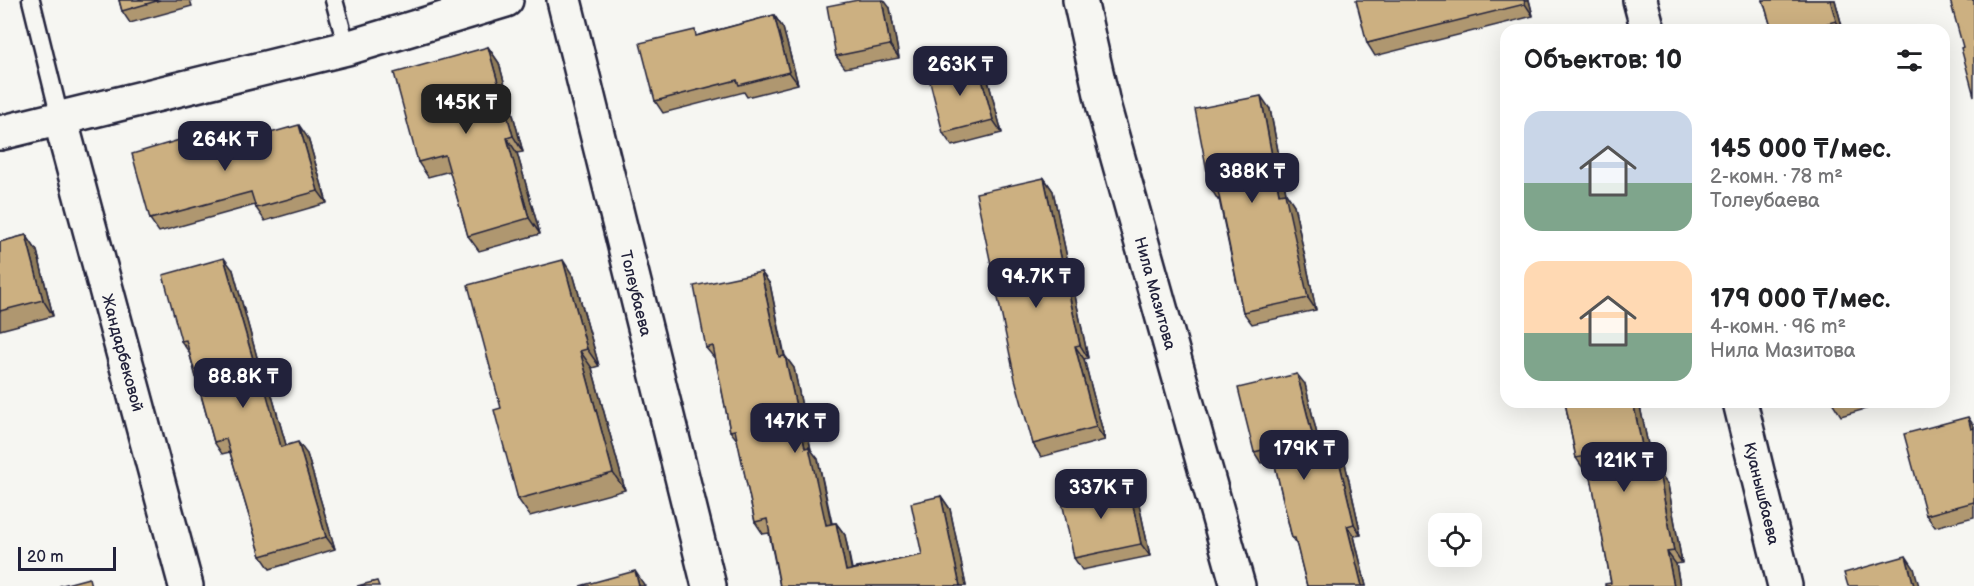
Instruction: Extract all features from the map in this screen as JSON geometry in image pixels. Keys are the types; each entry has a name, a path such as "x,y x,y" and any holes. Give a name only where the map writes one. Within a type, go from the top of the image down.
{"street":[{"path":"0,133 347,48 506,0"},
{"name":"Толеубаева","path":"564,0 709,586"},
{"name":"Нила Мазитова","path":"1080,0 1104,108 1238,586"},
{"path":"1640,0 1646,24"},
{"name":"Жандарбековой","path":"60,118 186,586"},
{"name":"Куанышбаева","path":"1741,408 1785,586"}],"lane":[{"path":"31,0 60,118"},
{"path":"334,0 347,48"}],"building":[{"path":"119,0 160,0 122,11"},
{"path":"858,0 882,0 890,45 836,56 827,6"},
{"path":"1356,0 1524,0 1525,4 1367,43"},
{"path":"1763,0 1830,0 1836,21 1825,24 1770,24"},
{"path":"1950,0 1974,0 1974,96 1961,48 1963,47"},
{"path":"774,15 789,72 739,85 737,80 655,101 640,43 695,30 696,36"},
{"path":"488,47 513,136 507,138 529,218 468,236 445,155 418,162 394,73"},
{"path":"977,61 993,120 943,133 928,74"},
{"path":"1261,96 1279,194 1285,193 1308,298 1243,312 1217,186 1210,187 1195,109"},
{"path":"299,125 318,191 256,208 251,192 150,219 132,154 193,136 198,153"},
{"path":"1044,178 1080,345 1075,346 1096,427 1033,444 1015,379 976,193"},
{"path":"26,235 43,300 0,311 0,242"},
{"path":"224,258 253,359 257,358 281,447 298,442 326,537 261,556 226,439 214,442 186,340 181,341 163,275"},
{"path":"563,260 587,349 580,351 613,473 518,499 494,410 501,408 468,285"},
{"path":"761,272 779,357 785,356 805,448 809,447 826,525 836,523 846,571 922,555 911,503 941,496 960,586 780,586 767,519 755,522 735,430 730,431 713,346 706,348 694,286"},
{"path":"1297,374 1318,457 1337,452 1354,524 1347,526 1362,586 1307,586 1295,538 1292,538 1271,448 1254,452 1238,388"},
{"path":"1566,408 1634,408 1648,475 1659,473 1674,551 1667,552 1674,586 1605,586 1611,583 1587,456 1576,458"},
{"path":"1968,417 1971,429 1974,428 1974,502 1926,515 1904,434"},
{"path":"1128,482 1141,544 1074,558 1061,497"},
{"path":"1906,556 1914,586 1848,586 1844,573"},
{"path":"635,571 639,586 580,586"},
{"path":"89,578 91,586 59,586"},
{"path":"377,581 379,586 357,586"}]}
